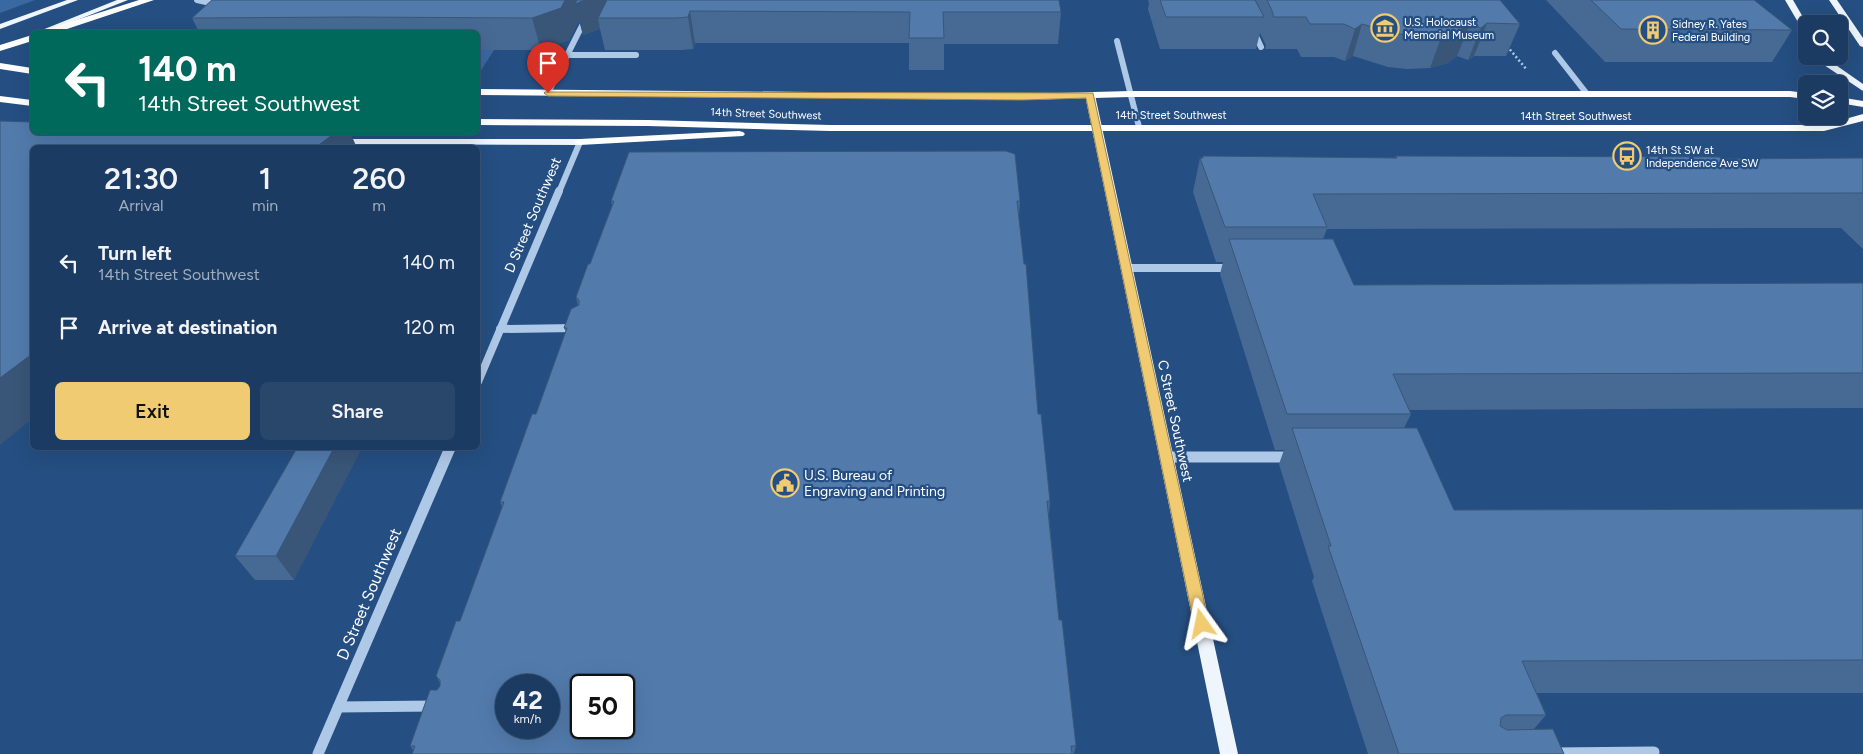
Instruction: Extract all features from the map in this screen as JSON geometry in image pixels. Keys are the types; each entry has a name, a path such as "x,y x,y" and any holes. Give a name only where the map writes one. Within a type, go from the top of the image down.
{"highway":[{"path":"55,30 149,0"},
{"path":"0,48 30,38"},
{"path":"0,66 30,65"},
{"path":"0,66 30,71"},
{"name":"14th Street Southwest","path":"480,92 1022,97 1130,94 1798,95"},
{"path":"0,99 30,104"},
{"path":"1848,102 1863,104"},
{"name":"14th Street Southwest","path":"480,122 648,123 830,128 1824,128 1863,117"},
{"path":"580,142 830,128"}],"main road":[{"path":"0,27 74,0"},
{"path":"45,30 124,0"},
{"path":"1789,0 1798,15"},
{"path":"1833,0 1863,44"},
{"path":"1830,65 1863,88"},
{"name":"C Street Southwest","path":"1090,95 1229,754"},
{"path":"331,142 580,142"}],"street":[{"path":"197,0 227,5"},
{"path":"548,93 595,0"},
{"path":"1250,24 1262,47"},
{"path":"1117,41 1139,127"},
{"path":"1555,53 1587,94"},
{"path":"568,55 636,55"},
{"name":"D Street Southwest","path":"480,377 580,142"},
{"path":"1126,268 1242,268"},
{"path":"500,329 582,328"},
{"name":"D Street Southwest","path":"318,754 449,450"},
{"path":"1166,458 1304,457"},
{"path":"338,707 449,706"},
{"path":"1539,753 1654,752"}],"path":[{"path":"1505,43 1528,72"}],"shaded area":[{"path":"0,0 35,0 0,13"},
{"path":"480,50 494,50 480,72"}],"building":[{"path":"212,0 565,0 561,8 532,18 192,18"},
{"path":"577,0 585,0 575,4"},
{"path":"607,0 1059,0 1061,12 943,12 944,38 909,38 910,12 690,11 688,17 676,18 598,18"},
{"path":"1160,0 1255,0 1264,17 1166,17"},
{"path":"1267,0 1500,0 1520,24 1487,23 1481,28 1470,24 1460,30 1442,35 1419,36 1398,34 1362,24 1355,29 1344,24 1310,24 1306,17 1273,17"},
{"path":"1591,0 1754,0 1792,30 1621,29"},
{"path":"0,121 30,122 30,135 332,135 319,145 30,145 30,356 0,378"},
{"name":"U.S. Bureau of Engraving and Printing","path":"1006,151 1015,154 1020,201 1017,201 1024,264 1026,264 1038,414 1041,414 1050,501 1047,501 1059,620 1062,620 1076,746 1071,746 1072,754 412,754 415,746 410,746 430,690 437,690 440,686 440,680 436,676 456,621 460,621 504,502 500,502 532,414 536,414 567,328 564,328 571,309 579,305 579,300 576,297 614,201 611,201 629,152"},
{"path":"1203,156 1863,158 1863,193 1313,194 1327,227 1225,227 1200,158 1203,158"},
{"path":"1229,239 1333,239 1354,285 1863,283 1863,373 1393,374 1411,414 1287,414"},
{"path":"1292,428 1417,428 1454,510 1863,509 1863,660 1522,661 1546,715 1506,715 1501,718 1500,726 1507,730 1553,729 1564,754 1399,754 1328,546 1331,546"},
{"path":"296,450 333,450 276,556 235,556"}],"place":[{"name":"U.S. Holocaust Memorial Museum","path":"1385,28"},
{"name":"Sidney R. Yates Federal Building","path":"1653,30"},
{"name":"14th St SW at Independence Ave SW","path":"1627,156"},
{"name":"U.S. Bureau of Engraving and Printing","path":"785,483"}],"route":[{"path":"548,93 1022,97 1090,95 1202,624"}]}
